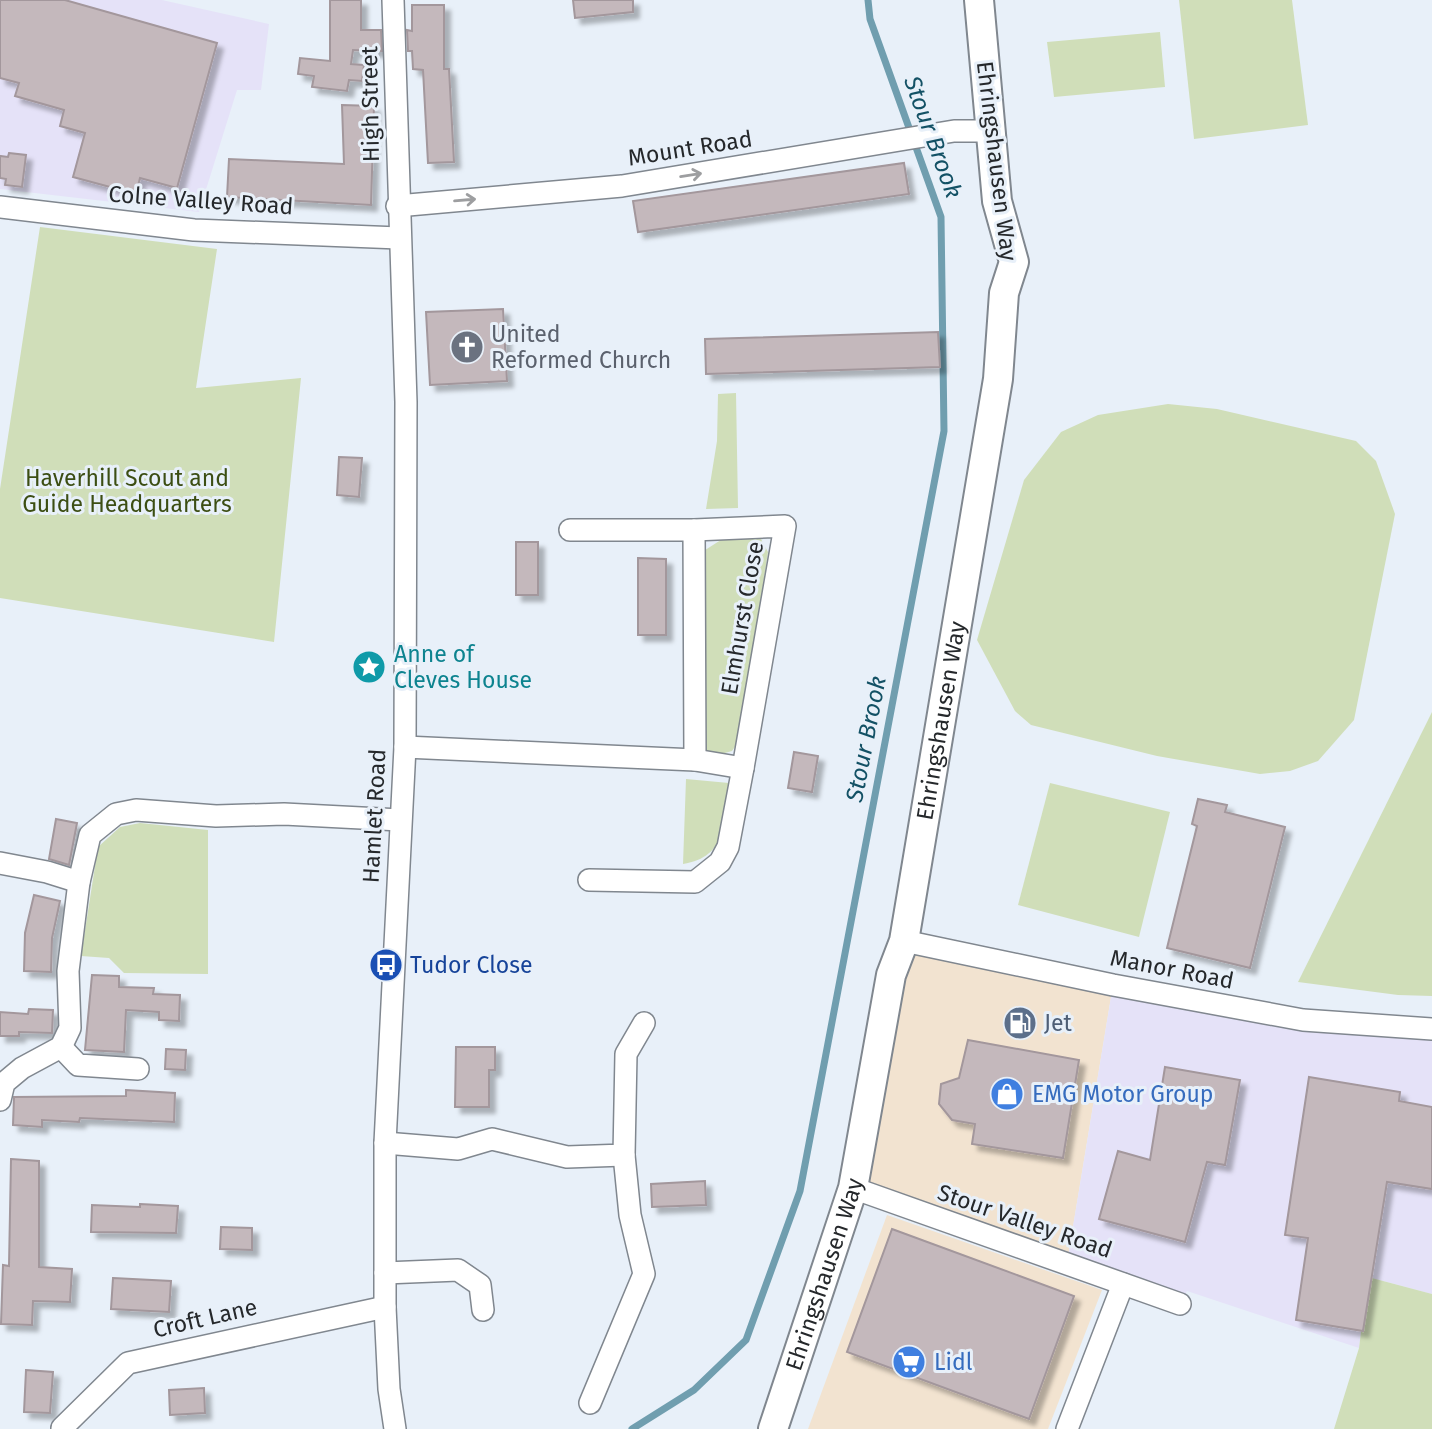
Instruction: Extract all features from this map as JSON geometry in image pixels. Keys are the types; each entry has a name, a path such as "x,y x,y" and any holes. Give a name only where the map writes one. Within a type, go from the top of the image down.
{"main road":[{"name":"Ehringshausen Way","path":"773,1429 853,1188 891,975 904,941 998,379 1004,293 1014,262 997,201 979,0"}],"street":[{"name":"High Street","path":"393,0 397,206"},
{"name":"Mount Road","path":"397,206 622,186 944,132 989,131"},
{"name":"Hamlet Road","path":"395,1429 389,1389 385,1307 385,1143 405,747 406,402 397,206"},
{"name":"Colne Valley Road","path":"0,207 194,230 399,238"},
{"name":"Elmhurst Close","path":"570,530 694,530 785,526 728,847 720,862 695,882 589,880"},
{"name":"Elmhurst Close","path":"694,530 695,760"},
{"path":"405,747 695,760 743,768"},
{"path":"0,1100 4,1083 22,1068 61,1047 70,1028 68,971 79,882 90,835 116,814 136,810 216,816 284,814 400,820"},
{"path":"0,863 47,872 79,882"},
{"name":"Manor Road","path":"904,941 1113,985 1303,1020 1432,1030"},
{"path":"590,1403 644,1274 630,1215 624,1155 626,1054 644,1023"},
{"path":"61,1047 78,1065 138,1069"},
{"path":"385,1143 458,1149 492,1139 567,1157 624,1155"},
{"name":"Stour Valley Road","path":"853,1188 1180,1304"},
{"path":"385,1273 458,1270 480,1284 483,1310"},
{"path":"1067,1429 1123,1283"},
{"name":"Croft Lane","path":"62,1428 128,1363 385,1307"}],"shaded area":[{"path":"0,0 162,0 269,24 261,90 237,90 199,212 0,189"},
{"path":"904,941 1113,985 1067,1263 853,1188"},
{"path":"1113,985 1432,1034 1432,1294 1368,1277 1359,1348 1187,1291 1180,1304 1067,1263"},
{"path":"887,1215 1102,1290 1048,1429 808,1429"}],"green space":[{"path":"1179,0 1292,0 1308,125 1194,139"},
{"path":"1160,32 1165,87 1054,97 1047,42"},
{"name":"Haverhill Scout and Guide Headquarters","path":"40,227 217,249 196,388 301,378 274,642 0,598 0,489"},
{"path":"736,393 738,508 706,509 717,441 718,394"},
{"path":"1168,404 1217,409 1356,441 1376,461 1395,514 1354,720 1318,761 1290,771 1260,774 1157,756 1031,725 1015,711 977,640 1024,480 1061,432 1098,415"},
{"path":"749,535 761,539 768,552 739,741 732,751 714,756 705,749 702,552 724,538"},
{"path":"1432,712 1432,996 1398,995 1298,982"},
{"path":"686,779 729,783 725,823 716,845 709,854 683,864"},
{"path":"1050,783 1170,812 1139,937 1018,905"},
{"path":"140,823 208,830 208,974 124,973 109,958 81,956 98,847 120,827"},
{"path":"1368,1277 1432,1294 1432,1429 1334,1429 1359,1348"}],"building":[{"path":"0,0 65,0 217,43 177,188 140,178 136,194 73,177 85,133 60,126 64,110 15,96 19,83 0,78"},
{"path":"330,0 361,0 361,30 381,30 382,51 353,50 351,64 364,65 362,81 349,80 347,91 312,87 314,76 298,74 300,58 330,61"},
{"path":"573,0 633,0 633,12 575,18"},
{"path":"412,5 444,5 444,69 449,69 454,162 428,163 423,70 413,69 412,51 408,51 407,30 412,31"},
{"path":"342,105 374,106 371,205 227,197 229,159 344,164"},
{"path":"9,153 26,155 22,187 5,185 6,179 0,178 0,156 8,157"},
{"path":"904,163 909,194 638,232 633,201"},
{"name":"United Reformed Church","path":"503,309 507,381 430,385 426,312"},
{"path":"938,332 940,367 706,374 705,339"},
{"path":"339,457 362,458 359,497 337,495"},
{"path":"516,542 538,542 538,595 516,595"},
{"path":"638,558 666,559 666,635 638,635"},
{"path":"794,752 818,756 812,792 788,788"},
{"path":"1198,799 1227,805 1225,812 1285,827 1250,968 1167,948 1197,826 1192,824"},
{"path":"56,819 77,823 69,865 49,859"},
{"path":"34,895 60,901 52,938 51,972 24,971 25,933"},
{"path":"92,975 119,976 119,987 154,988 153,994 180,995 179,1021 159,1020 159,1012 126,1010 124,1052 85,1050"},
{"path":"29,1009 53,1010 52,1033 19,1032 19,1036 0,1036 0,1012 28,1014"},
{"name":"EMG Motor Group","path":"968,1040 1079,1060 1063,1158 972,1144 975,1124 952,1120 939,1104 941,1084 959,1078"},
{"path":"456,1047 495,1047 495,1070 489,1070 489,1107 455,1107"},
{"path":"166,1049 186,1050 185,1070 165,1069"},
{"path":"1165,1067 1240,1080 1225,1165 1207,1162 1185,1242 1099,1219 1118,1151 1150,1160"},
{"path":"1309,1077 1400,1092 1399,1101 1432,1107 1432,1189 1387,1182 1363,1331 1296,1320 1308,1238 1285,1235"},
{"path":"126,1090 175,1093 174,1122 80,1118 79,1122 42,1120 42,1127 13,1125 14,1097 126,1096"},
{"path":"11,1159 39,1161 39,1267 72,1269 70,1302 33,1301 32,1325 1,1324 3,1265 9,1266"},
{"path":"705,1181 706,1205 652,1207 651,1184"},
{"path":"140,1204 178,1206 176,1233 91,1232 92,1205 140,1207"},
{"path":"221,1227 252,1228 252,1250 220,1249"},
{"path":"892,1229 1074,1296 1029,1419 847,1352"},
{"path":"113,1278 171,1281 169,1312 111,1309"},
{"path":"26,1370 53,1372 50,1413 24,1412"},
{"path":"204,1388 205,1413 170,1415 169,1390"}],"waterway":[{"name":"Stour Brook","path":"632,1429 694,1390 746,1340 800,1191 944,431 941,217 870,19 868,0"}],"place":[{"name":"United Reformed Church","path":"467,347"},
{"name":"Anne of Cleves House","path":"369,667"},
{"name":"Tudor Close","path":"386,965"},
{"name":"Jet","path":"1020,1023"},
{"name":"EMG Motor Group","path":"1007,1094"},
{"name":"Lidl","path":"909,1362"}]}
